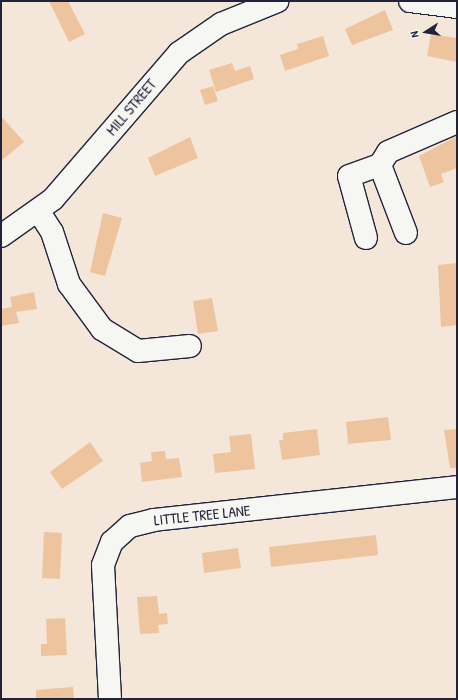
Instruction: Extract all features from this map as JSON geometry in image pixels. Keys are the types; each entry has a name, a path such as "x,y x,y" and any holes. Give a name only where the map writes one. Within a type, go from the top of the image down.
{"street":[{"name":"MILL STREET","path":"1,236 38,212 179,53 221,24 278,1"},
{"path":"410,1 457,7"},
{"path":"366,238 355,208 349,176 380,166 388,152 457,122"},
{"path":"380,166 406,233"},
{"path":"38,212 52,232 69,284 102,329 138,350 190,346"},
{"name":"LITTLE TREE LANE","path":"110,699 103,565 112,542 130,526 154,520 457,487"}],"building":[{"path":"49,1 68,1 85,34 69,42"},
{"path":"385,10 393,30 352,45 345,29"},
{"path":"431,34 457,38 457,62 427,56"},
{"path":"323,36 329,56 285,71 280,55 298,49 297,44"},
{"path":"232,63 235,71 250,66 254,79 216,92 209,70"},
{"path":"213,86 218,101 205,105 200,90"},
{"path":"1,116 24,142 1,161"},
{"path":"457,136 457,168 441,174 444,182 430,187 419,156"},
{"path":"190,137 198,158 155,176 148,158"},
{"path":"103,213 122,218 105,276 90,272"},
{"path":"457,263 457,325 441,327 438,265"},
{"path":"34,292 37,309 16,312 19,323 1,326 1,309 12,307 10,297"},
{"path":"212,298 218,331 198,334 193,301"},
{"path":"388,417 391,440 348,444 346,422"},
{"path":"317,429 320,455 282,460 279,440 283,440 283,433"},
{"path":"457,429 457,468 450,468 444,430"},
{"path":"251,434 255,469 215,473 213,454 231,452 229,436"},
{"path":"90,442 103,461 62,489 50,472"},
{"path":"165,451 166,459 179,458 182,477 142,482 140,463 152,461 151,452"},
{"path":"44,532 62,533 60,579 42,578"},
{"path":"376,535 378,555 271,567 269,547"},
{"path":"238,548 241,568 204,573 202,553"},
{"path":"157,596 159,614 167,613 168,624 158,625 159,633 140,634 137,597"},
{"path":"65,618 67,655 41,656 41,644 47,644 46,619"},
{"path":"73,687 74,699 36,699 36,690"}]}
